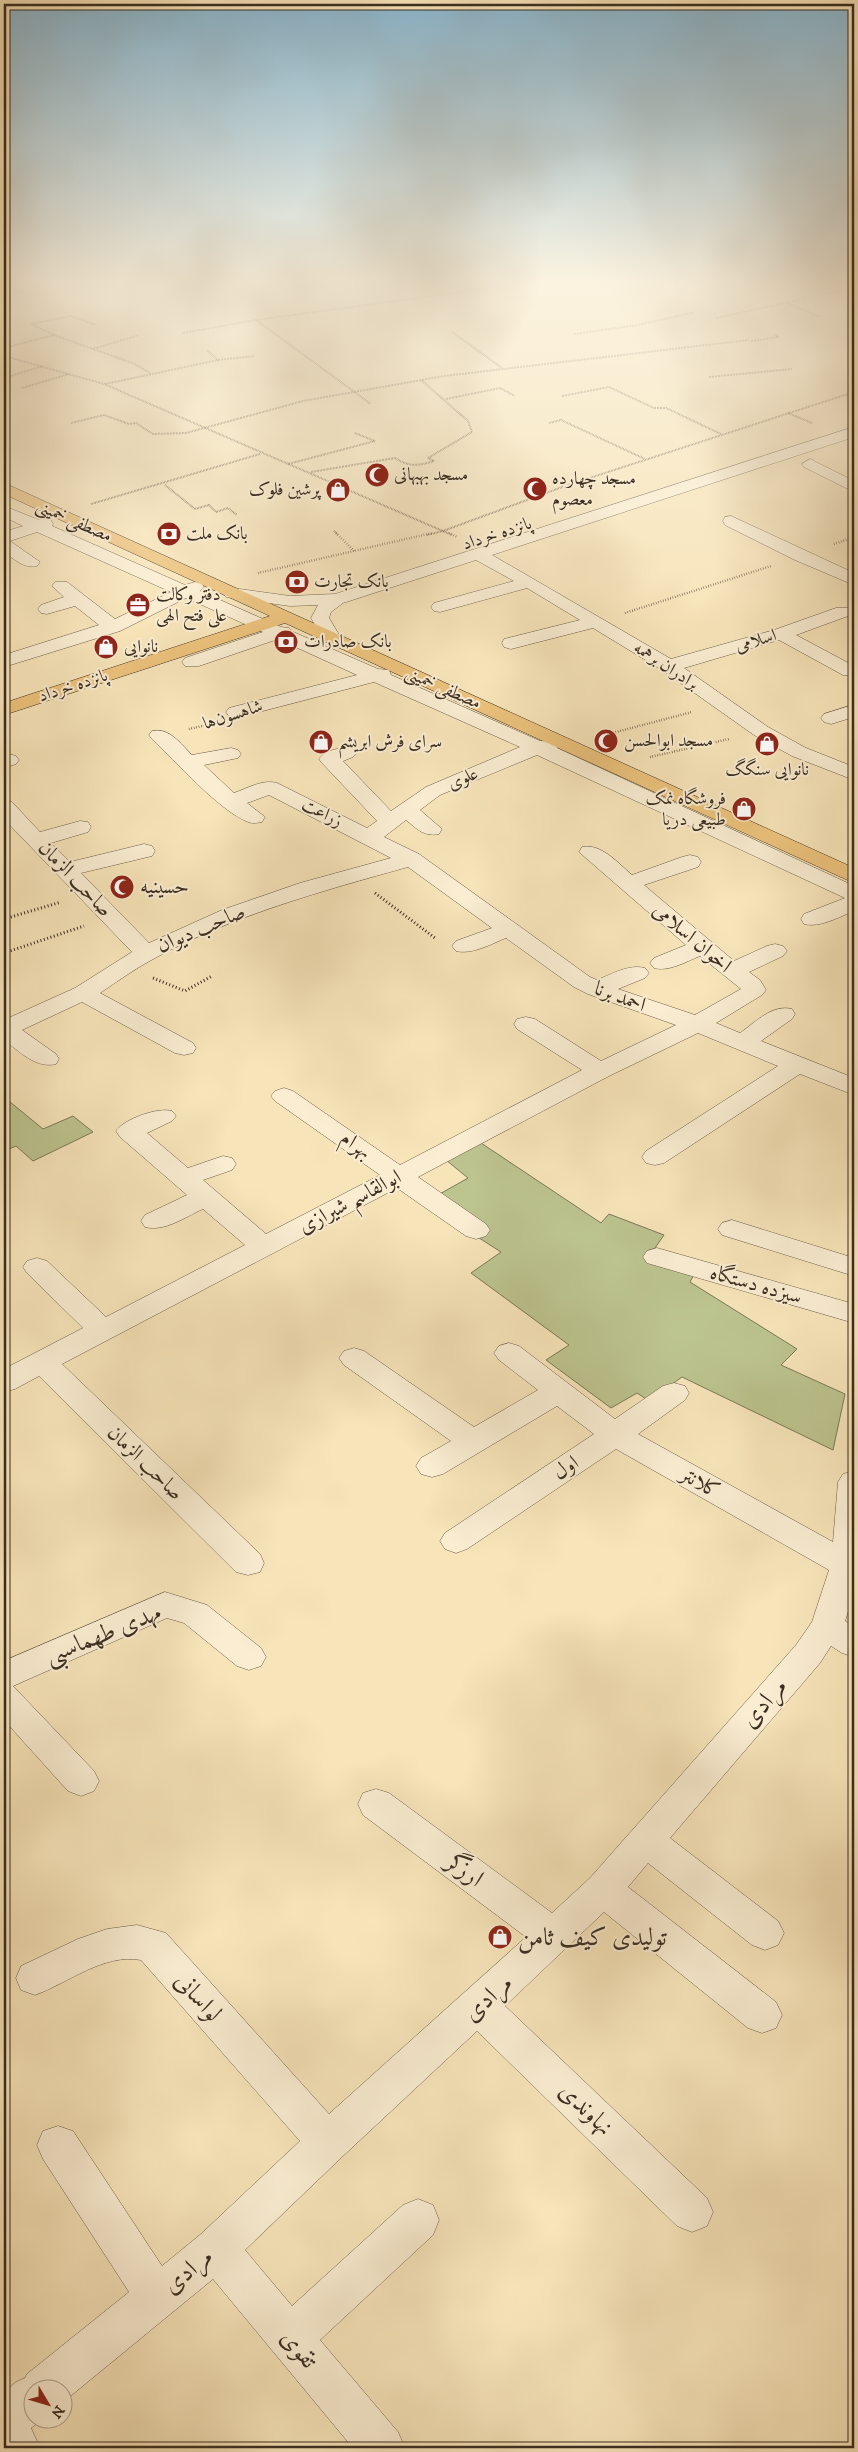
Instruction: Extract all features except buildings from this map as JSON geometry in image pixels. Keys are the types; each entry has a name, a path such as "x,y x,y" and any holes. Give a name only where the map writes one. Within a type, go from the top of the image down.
{"main road":[{"name":"مصطفی خمینی","path":"4,488 854,876"},
{"name":"پانزده خرداد","path":"4,709 262,624"},
{"path":"174,653 192,662"},
{"name":"پانزده خرداد","path":"4,723 192,662"}],"street":[{"name":"پانزده خرداد","path":"192,662 283,616 469,543 854,419"},
{"name":"پانزده خرداد","path":"337,600 854,432"},
{"path":"810,464 847,483"},
{"path":"813,487 847,483"},
{"path":"4,511 262,624 337,600"},
{"path":"4,537 37,526 60,514"},
{"path":"731,521 854,580"},
{"path":"4,544 32,562"},
{"name":"برادران برهمه","path":"478,554 529,582 669,666 761,731 799,752 854,773"},
{"path":"4,661 113,627 185,591 209,582"},
{"path":"440,607 529,582"},
{"path":"61,586 113,627"},
{"path":"47,609 77,599"},
{"path":"332,638 320,618 323,610 337,600"},
{"name":"اسلامی","path":"669,666 781,634 842,612"},
{"path":"283,616 377,675 854,894"},
{"path":"511,643 596,622"},
{"path":"781,634 850,671"},
{"name":"شاهسون‌ها","path":"236,712 401,669"},
{"path":"832,718 854,711"},
{"path":"159,735 231,802 254,817"},
{"name":"علوی","path":"369,837 433,791 537,747 566,744"},
{"path":"346,753 329,759 398,816 431,829"},
{"path":"188,762 231,754"},
{"name":"زراعت","path":"231,802 270,787 411,859"},
{"name":"صاحب الزمان","path":"4,807 146,953"},
{"path":"36,840 80,827"},
{"path":"66,870 144,851"},
{"path":"590,852 629,883"},
{"name":"صاحب دیوان","path":"4,1029 83,993 127,967 146,953 230,915 308,888 411,859"},
{"name":"احمد برنا","path":"411,859 507,930 582,982 596,989 697,1024 854,1087"},
{"name":"اخوان اسلامی","path":"690,862 629,883 700,948 752,985 754,990 697,1024"},
{"path":"812,919 854,903"},
{"path":"464,946 507,930"},
{"path":"662,962 700,948"},
{"path":"731,971 775,951"},
{"path":"596,989 637,973"},
{"path":"83,993 184,1048"},
{"path":"743,1042 783,1014"},
{"path":"526,1024 600,1071"},
{"name":"ابوالقاسم شیرازی","path":"4,1382 600,1071 697,1024"},
{"path":"4,1029 47,1058"},
{"path":"655,1157 798,1064"},
{"name":"بهرام","path":"284,1096 476,1230"},
{"path":"162,1116 129,1131 264,1247"},
{"path":"184,1178 223,1164"},
{"path":"154,1221 205,1197"},
{"path":"732,1229 854,1267"},
{"name":"سیزده دستگاه","path":"657,1257 854,1314"},
{"path":"37,1267 103,1331"},
{"name":"کلانتر","path":"509,1354 615,1436 848,1565"},
{"path":"354,1358 474,1442"},
{"name":"صاحب الزمان","path":"42,1362 248,1563"},
{"path":"432,1466 558,1392"},
{"name":"اول","path":"456,1541 615,1436 674,1393"},
{"name":"مرادی","path":"55,2380 216,2249 328,2142 479,2007 554,1936 602,1889 808,1654 841,1635 853,1505"},
{"name":"مهدی طهماسبی","path":"4,1676 165,1605 195,1614 249,1657"},
{"path":"4,1697 81,1780"},
{"name":"ارزگر","path":"376,1804 554,1936"},
{"path":"645,1840 766,1933"},
{"path":"602,1889 762,2015"},
{"name":"لواسانی","path":"35,1978 106,1946 128,1941 152,1945 328,2142"},
{"name":"نهاوندی","path":"479,2007 692,2212"},
{"path":"58,2145 157,2297"},
{"path":"290,2338 418,2220"},
{"name":"تقوی","path":"216,2249 382,2448"},
{"path":"17,2448 4,2422 22,2407"}],"path":[{"path":"137,398 260,453 311,472 443,531"},
{"path":"71,424 104,415 129,424 136,424 153,434 186,433 318,398"},
{"path":"363,398 371,404"},
{"path":"445,400 452,398"},
{"path":"638,398 654,408 666,408 722,434"},
{"path":"209,582 355,552 443,531 565,486 833,398"},
{"path":"311,472 395,458 408,466 422,465 434,461 428,458 472,432 468,421 445,400"},
{"path":"788,413 824,428"},
{"path":"549,423 561,420 584,433 645,459"},
{"path":"288,464 375,441 355,433"},
{"path":"60,514 164,484 260,453"},
{"path":"164,484 196,509 209,505 216,512 228,508 237,515"},
{"path":"334,531 355,552"},
{"path":"596,622 854,537"},
{"path":"566,744 724,704"},
{"name":"شاهسون‌ها","path":"159,735 234,719 236,712"},
{"path":"613,766 761,731"},
{"path":"351,876 435,938"},
{"path":"4,919 89,894"},
{"path":"4,953 111,916"},
{"path":"127,967 185,991 212,976"}],"green space":[{"path":"4,1097 43,1129 73,1116 93,1132 33,1161 16,1146 4,1151"},
{"path":"481,1143 601,1223 609,1214 664,1235 648,1258 696,1271 690,1282 797,1349 781,1365 845,1394 833,1450 682,1377 649,1401 637,1393 611,1408 546,1360 569,1345 471,1273 501,1252 476,1236 438,1195 468,1178 446,1160"}],"place":[{"name":"مسجد بهبهانی","path":"377,475"},
{"name":"مسجد چهارده معصوم","path":"535,489"},
{"name":"پرشین فلوک","path":"338,490"},
{"name":"بانک ملت","path":"169,534"},
{"name":"بانک تجارت","path":"297,582"},
{"name":"دفتر وکالت علی فتح الهی","path":"138,605"},
{"name":"بانک صادرات","path":"286,642"},
{"name":"نانوایی","path":"106,647"},
{"name":"مسجد ابوالحسن","path":"606,741"},
{"name":"سرای فرش ابریشم","path":"321,742"},
{"name":"نانوایی سنگگ","path":"767,744"},
{"name":"فروشگاه نمک طبیعی دریا","path":"744,809"},
{"name":"حسینیه","path":"122,887"},
{"name":"تولیدی کیف ثامن","path":"500,1937"}]}
